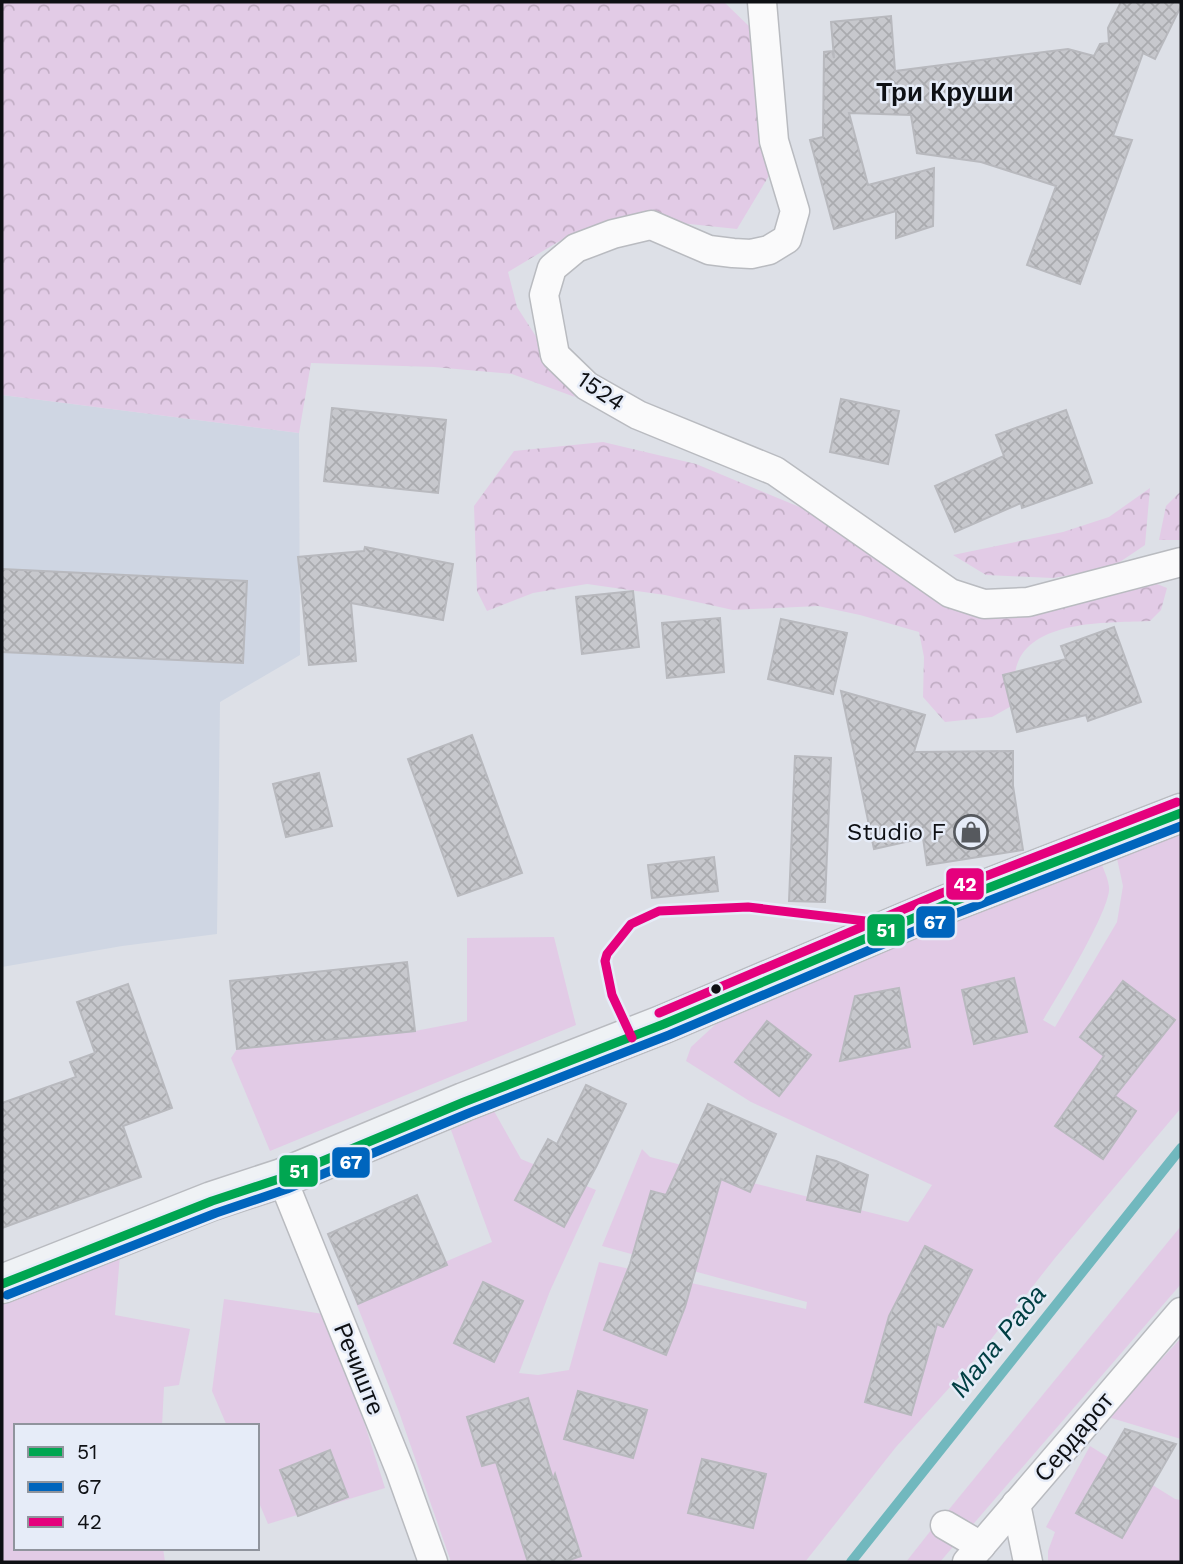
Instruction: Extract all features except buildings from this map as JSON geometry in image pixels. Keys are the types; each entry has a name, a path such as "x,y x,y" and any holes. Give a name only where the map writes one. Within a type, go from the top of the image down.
{"main road":[{"path":"2,1284 212,1201 282,1178 464,1102 664,1024 947,904 1181,813"}],"street":[{"name":"1524","path":"762,2 774,141 795,211 787,239 769,250 751,254 733,253 709,250 651,225 613,234 576,248 552,268 544,295 555,355 587,386 638,415 775,471 950,593 984,604 1028,602 1181,562"},
{"name":"Речиште","path":"282,1178 400,1470 433,1562"},
{"name":"Сердарот","path":"974,1554 1181,1312"},
{"path":"1016,1504 1028,1562"},
{"path":"945,1525 974,1554"}],"shaded area":[{"path":"2,395 299,433 300,655 220,702 217,934 122,946 2,967"}],"green space":[{"path":"2,2 724,2 754,31 770,174 737,229 623,217 563,239 508,272 517,307 575,397 512,374 434,367 311,363 299,433 2,395"},
{"path":"603,442 696,464 814,513 1028,615 1157,584 1167,588 1161,610 1150,621 1076,626 1041,638 1027,648 1016,666 1015,704 992,717 945,722 923,697 924,657 919,632 860,615 818,606 733,610 665,595 587,584 533,593 487,611 477,591 474,506 514,451"},
{"path":"1150,488 1145,545 1111,568 1053,578 986,575 953,555 1063,532 1109,517"},
{"path":"1181,491 1181,540 1159,540 1166,506"},
{"path":"1181,830 1181,1108 1055,1258 977,1357 896,1447 805,1562 451,1562 399,1412 355,1300 492,1242 451,1130 494,1111 521,1159 596,1190 550,1291 519,1373 538,1375 569,1370 599,1262 806,1309 807,1302 602,1246 642,1149 650,1157 908,1222 932,1185 751,1102 686,1061 691,1047 718,1022 799,985 1100,860 1109,887 1108,898 1082,953 1043,1020 1055,1027 1117,922 1123,886 1116,854"},
{"path":"554,937 576,1025 270,1151 231,1058 237,1049 415,1031 467,1021 467,938"},
{"path":"1181,1226 1181,1284 969,1529 946,1513"},
{"path":"120,1255 115,1315 190,1329 179,1385 164,1387 162,1424 14,1424 14,1550 163,1550 165,1562 2,1562 2,1299"},
{"path":"224,1299 330,1315 385,1488 268,1524 259,1503 259,1424 226,1424 212,1391"},
{"path":"1181,1338 1181,1439 1108,1417"},
{"path":"1090,1446 1175,1499 1181,1500 1181,1562 1048,1562 1048,1551 1055,1532 1046,1527"},
{"path":"932,1529 957,1542 940,1562 906,1562"}],"waterway":[{"name":"Мала Рада","path":"851,1562 1181,1148"}],"transit line":[{"name":"42","path":"659,1013 942,893 1177,802"},
{"name":"51","path":"2,1284 212,1201 282,1178 464,1102 664,1024 947,904 1181,813"},
{"name":"67","path":"7,1295 216,1213 287,1189 469,1113 669,1035 952,915 1181,826"},
{"name":"42","path":"632,1038 612,995 605,961 607,954 631,924 659,911 748,907 874,922"}],"place":[{"name":"Studio F","path":"971,832"}],"district":[{"name":"Три Круши","path":"945,92"}]}
